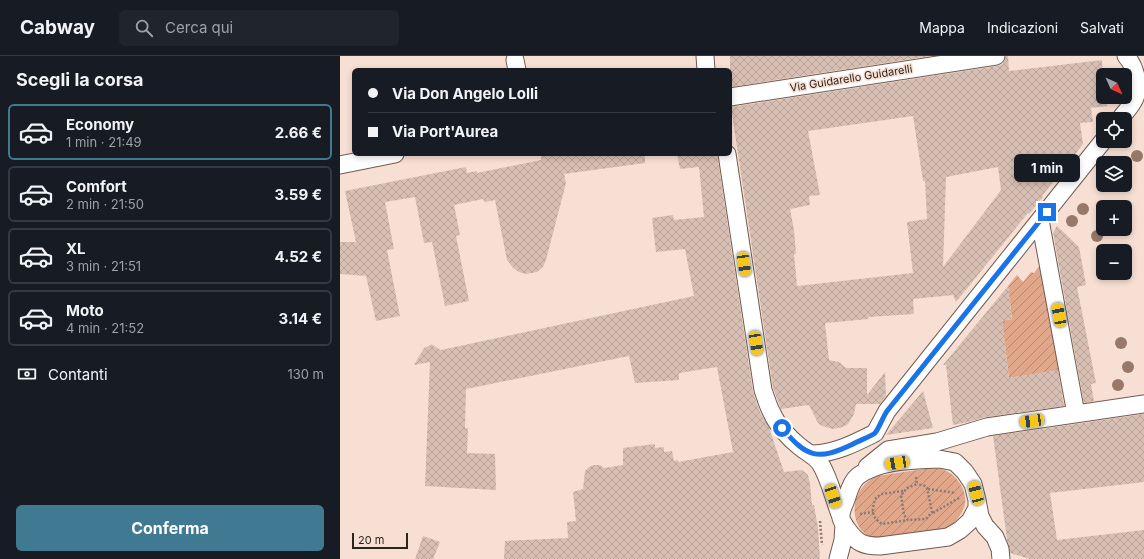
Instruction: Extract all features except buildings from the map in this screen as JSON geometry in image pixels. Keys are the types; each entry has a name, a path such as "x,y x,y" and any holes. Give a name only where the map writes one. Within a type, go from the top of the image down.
{"street":[{"path":"705,56 706,68"},
{"name":"Via Guidarello Guidarelli","path":"732,97 996,56"},
{"path":"1125,112 1136,96 1140,83 1132,63 1126,56"},
{"path":"728,156 763,390 772,414 800,448 813,454 825,454 837,451 875,433 887,411 1097,148"},
{"path":"340,166 386,156"},
{"path":"1040,220 1076,414"},
{"path":"838,559 847,519 850,488 857,477 869,464 888,450 937,442 987,427 1144,404"},
{"path":"875,433 877,441 911,466"},
{"path":"813,454 825,473 859,543 869,546 880,546 948,537 960,530 970,521 977,508 971,497"},
{"path":"857,477 869,470 885,465 911,466 939,459 955,462 965,472 973,484 971,497 985,526 995,537 1000,548 1001,559"}],"path":[{"path":"911,466 916,484"},
{"path":"957,493 927,488 916,484 903,491 881,494 875,499 873,512 876,520 882,524 926,519 931,514 971,497"},
{"path":"927,488 932,512 931,514"},
{"path":"903,491 901,495 904,515 908,520"},
{"path":"847,519 873,512"},
{"path":"820,521 823,551"}],"shaded area":[{"path":"1041,264 1060,370 1009,378 1002,321 1012,319 1008,286 1017,275 1023,282 1031,272 1034,273"},
{"path":"931,468 947,471 957,480 964,491 965,504 961,514 955,521 937,532 872,539 862,531 855,518 854,510 857,496 865,484 877,476"}],"route":[{"path":"782,428 800,448 813,454 825,454 837,451 875,433 887,411 1047,212"}]}
